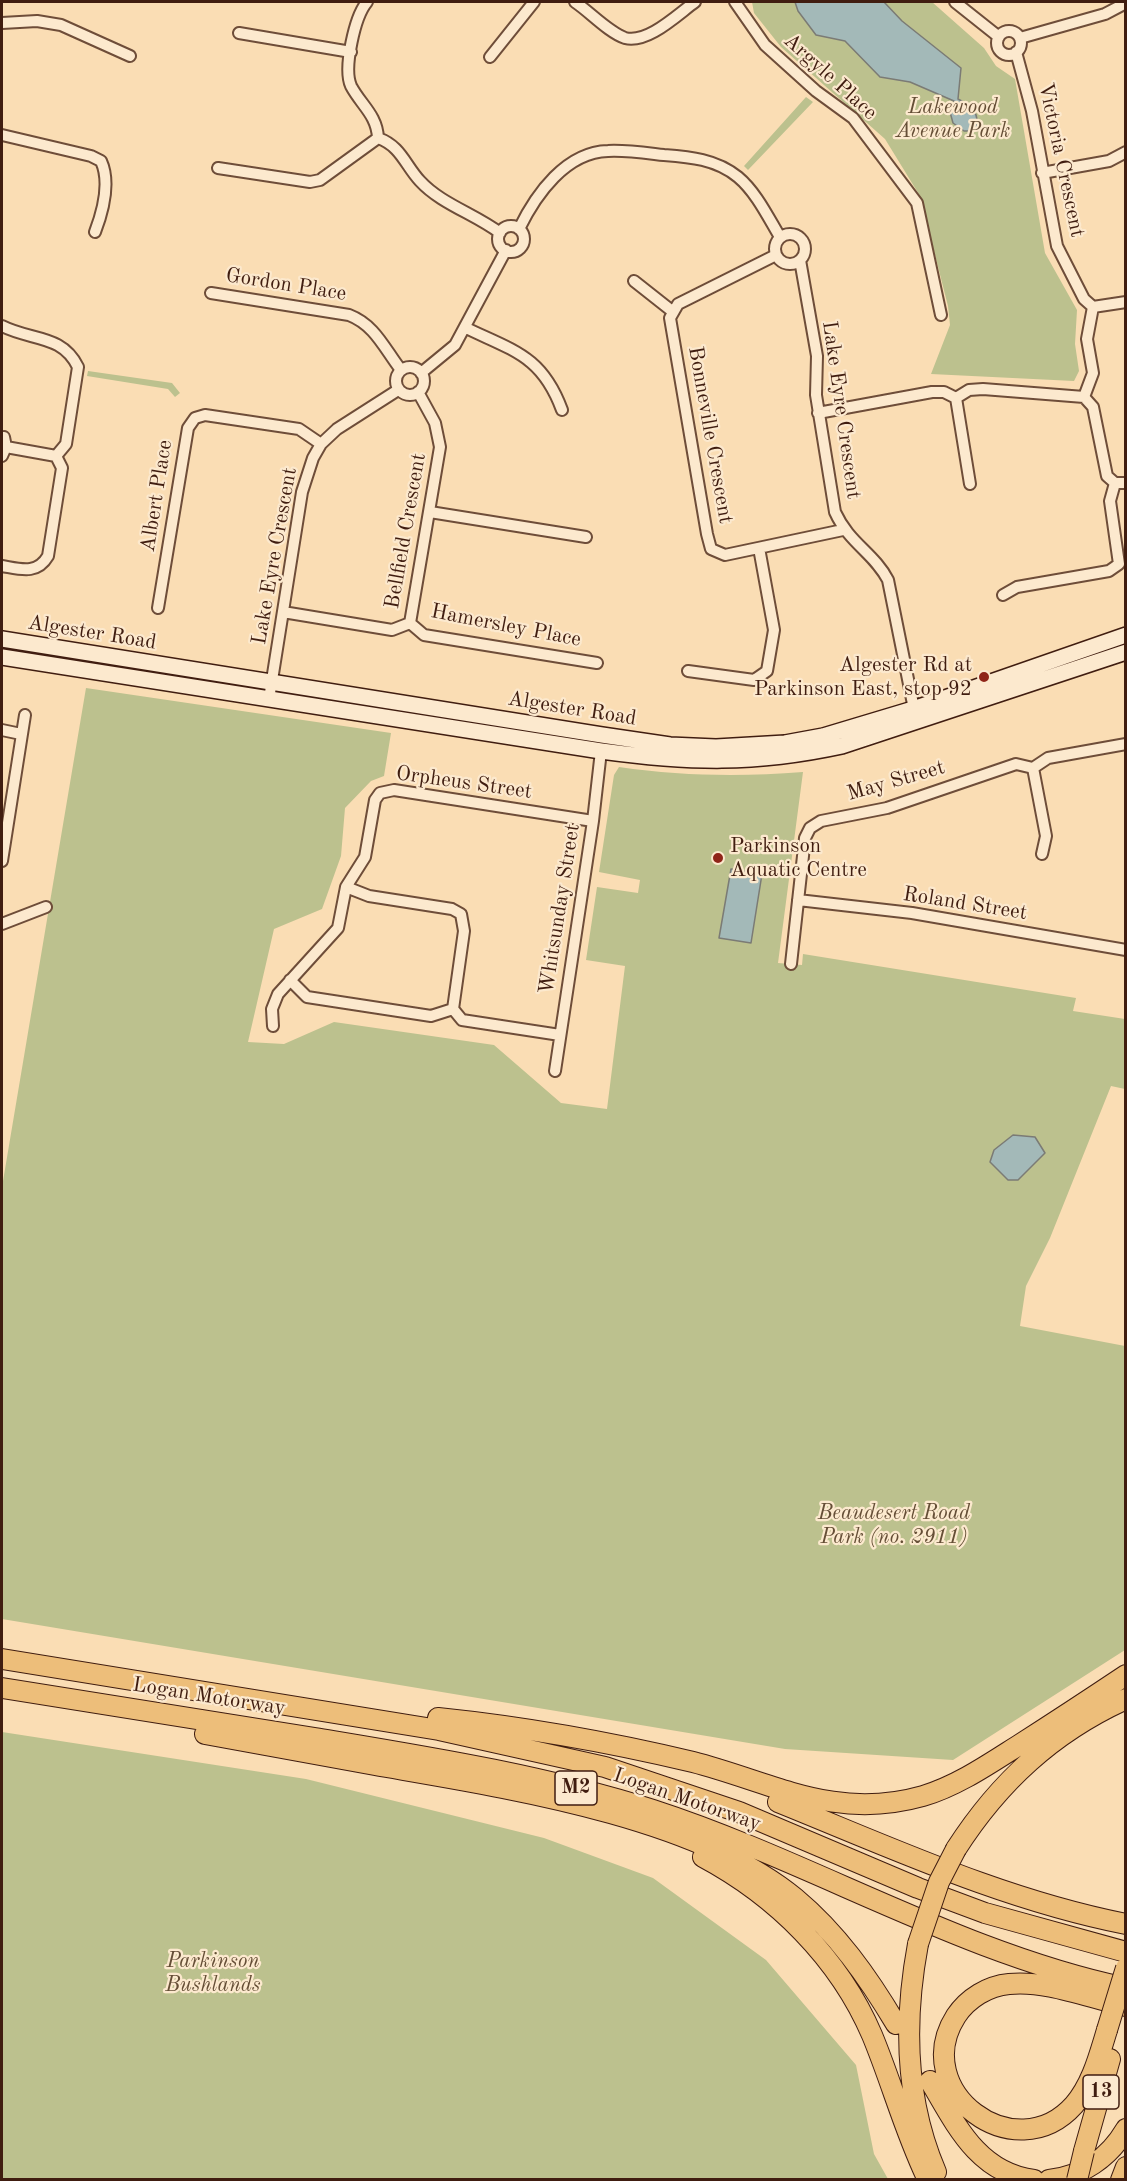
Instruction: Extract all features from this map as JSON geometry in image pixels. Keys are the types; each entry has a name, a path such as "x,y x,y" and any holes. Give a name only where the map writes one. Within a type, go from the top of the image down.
{"highway":[{"name":"Logan Motorway","path":"2,1659 499,1742 605,1767 739,1812 918,1888 985,1912 1125,1952"},
{"path":"389,1723 435,1718 514,1726 577,1736 692,1762 800,1797 832,1803 902,1801 924,1796 971,1775 1125,1675"},
{"name":"Logan Motorway","path":"2,1688 460,1762 605,1796 735,1840 950,1932 1059,1970 1125,1988"},
{"path":"67,1698 99,1714 472,1781 579,1806 632,1821 738,1861 794,1897 829,1929 845,1948 896,2024"},
{"path":"940,2180 920,2118 910,2064 909,2016 918,1944 939,1882 956,1849 987,1805 1028,1761 1061,1735 1125,1699"},
{"path":"676,1760 967,1880 1063,1910 1125,1924"},
{"path":"632,1821 641,1831 689,1850 747,1884 779,1910 813,1943 841,1981 864,2020 928,2180"},
{"path":"1125,1968 1112,2031 1080,2096 1065,2113 1041,2126 1009,2129 980,2118 963,2104 948,2077 945,2048 950,2029 961,2010 988,1990 1022,1983 1125,2005"},
{"name":"13","path":"1077,2180 1112,2031 1125,2005"},
{"path":"930,2081 958,2130 982,2157 1006,2173 1034,2180"},
{"path":"1048,2180 1068,2176 1092,2165 1109,2152 1125,2129"},
{"path":"1121,2180 1125,2168"}],"main road":[{"name":"Algester Road","path":"2,657 601,751 710,762 764,760 842,747 915,715 1125,635"},
{"name":"Algester Road","path":"2,639 670,745 750,746 823,736 915,715 1125,652"},
{"path":"601,751 602,735"}],"street":[{"path":"367,2 356,21 349,72 351,85 374,117 378,138"},
{"path":"490,57 534,2"},
{"path":"575,2 626,38 638,38 650,33 695,2"},
{"name":"Argyle Place","path":"735,2 765,45 816,91 853,118 917,203 941,315"},
{"path":"955,2 999,37"},
{"path":"1020,38 1105,14 1125,3"},
{"path":"2,22 37,21 62,25 130,56"},
{"path":"1012,31 1020,38 1021,46 1009,55 1001,52 997,45 999,37 1004,32 1012,31"},
{"path":"239,33 351,52"},
{"name":"Victoria Crescent","path":"1016,52 1032,111 1057,246 1084,299 1093,307"},
{"path":"2,135 91,156 101,161 105,183 102,213 95,232"},
{"path":"218,168 310,182 320,180 378,138"},
{"path":"378,138 390,142 398,149 421,181 438,196 500,233"},
{"path":"519,229 555,177 571,162 587,154 608,150 688,156 719,166 738,177 758,201 780,237"},
{"path":"1042,174 1109,160 1125,152"},
{"path":"508,226 519,229 524,236 521,247 513,251 506,250 499,244 500,233 508,226"},
{"path":"791,234 800,238 805,247 800,260 786,263 776,255 775,245 780,237 791,234"},
{"path":"421,373 455,345 506,250"},
{"path":"634,281 672,311 678,304 776,255"},
{"name":"Lake Eyre Crescent","path":"800,260 817,356 818,413 835,512 843,530 882,568 888,580 915,715"},
{"name":"Gordon Place","path":"211,293 349,315 363,320 371,327 401,370"},
{"path":"1084,397 1093,373 1087,339 1093,307 1125,302"},
{"name":"Bonneville Crescent","path":"672,311 670,318 711,549 725,555 843,530"},
{"path":"2,326 62,345 72,355 78,367 66,444 56,456"},
{"path":"466,328 528,358 553,385 562,410"},
{"path":"409,367 421,373 423,385 418,393 405,395 398,390 395,382 401,370 409,367"},
{"path":"956,398 969,390 983,389 1084,397 1093,407 1107,476 1120,483 1110,501 1119,564 1109,571 1017,587 1003,595"},
{"name":"Lake Eyre Crescent","path":"269,699 302,492 313,458 321,444 337,429 398,390"},
{"path":"818,413 932,392 945,392 956,398"},
{"name":"Bellfield Crescent","path":"283,612 392,630 410,623 440,447 439,433 418,393"},
{"path":"956,398 970,484"},
{"name":"Albert Place","path":"158,608 188,428 195,418 205,415 299,429 321,444"},
{"path":"4,447 56,456"},
{"path":"2,566 33,570 42,566 48,556 62,468 56,456"},
{"path":"430,512 586,537"},
{"path":"688,671 754,680 767,671 774,630 759,548"},
{"name":"Hamersley Place","path":"410,623 424,635 597,663"},
{"path":"2,861 21,734 26,716"},
{"path":"2,730 21,734"},
{"name":"May Street","path":"791,964 805,838 810,828 821,821 887,808 1016,764 1033,768 1048,758 1125,744"},
{"name":"Whitsunday Street","path":"555,1071 593,821 601,751"},
{"path":"1033,768 1046,836 1042,854"},
{"name":"Orpheus Street","path":"273,1026 272,1009 278,994 338,928 346,887 365,857 375,800 380,792 386,790 593,821"},
{"path":"346,887 369,896 452,909 461,914 464,931 453,1009 462,1020 560,1035"},
{"name":"Roland Street","path":"798,900 912,913 1125,950"},
{"path":"2,923 46,907"},
{"path":"290,980 307,997 431,1016 453,1009"}],"green space":[{"name":"Lakewood Avenue Park","path":"752,2 932,2 984,48 996,66 1015,79 1045,253 1077,310 1075,344 1079,371 1074,381 931,374 950,325 948,306 920,196 885,139 781,47 754,13"},
{"path":"806,97 813,102 748,170 744,166"},
{"path":"88,371 172,383 180,393 175,397 168,389 87,376"},
{"name":"Beaudesert Road Park (no. 2911)","path":"86,688 391,733 384,776 371,781 345,808 341,856 322,909 274,929 248,1042 284,1044 334,1022 494,1045 561,1103 607,1109 625,966 586,960 597,887 638,893 640,880 599,872 614,775 619,767 711,775 803,772 778,963 802,965 803,954 1076,998 1073,1011 1125,1019 1125,1089 1111,1086 1050,1238 1026,1286 1020,1326 1125,1346 1125,1650 953,1760 785,1749 2,1619 2,1187"},
{"name":"Parkinson Bushlands","path":"2,1732 306,1779 544,1838 653,1878 766,1960 856,2065 874,2154 888,2179 2,2179"}],"shaded area":[{"path":"795,2 884,2 902,21 961,68 958,99 974,111 977,131 964,131 953,123 950,112 954,101 910,82 880,77 845,41 816,35 798,11"},
{"path":"731,869 762,874 751,943 719,938"},
{"path":"1013,1135 1035,1137 1045,1153 1018,1180 1008,1180 990,1162 994,1150"}],"place":[{"name":"Algester Rd at Parkinson East, stop 92","path":"984,677"},
{"name":"Parkinson Aquatic Centre","path":"718,858"}]}
